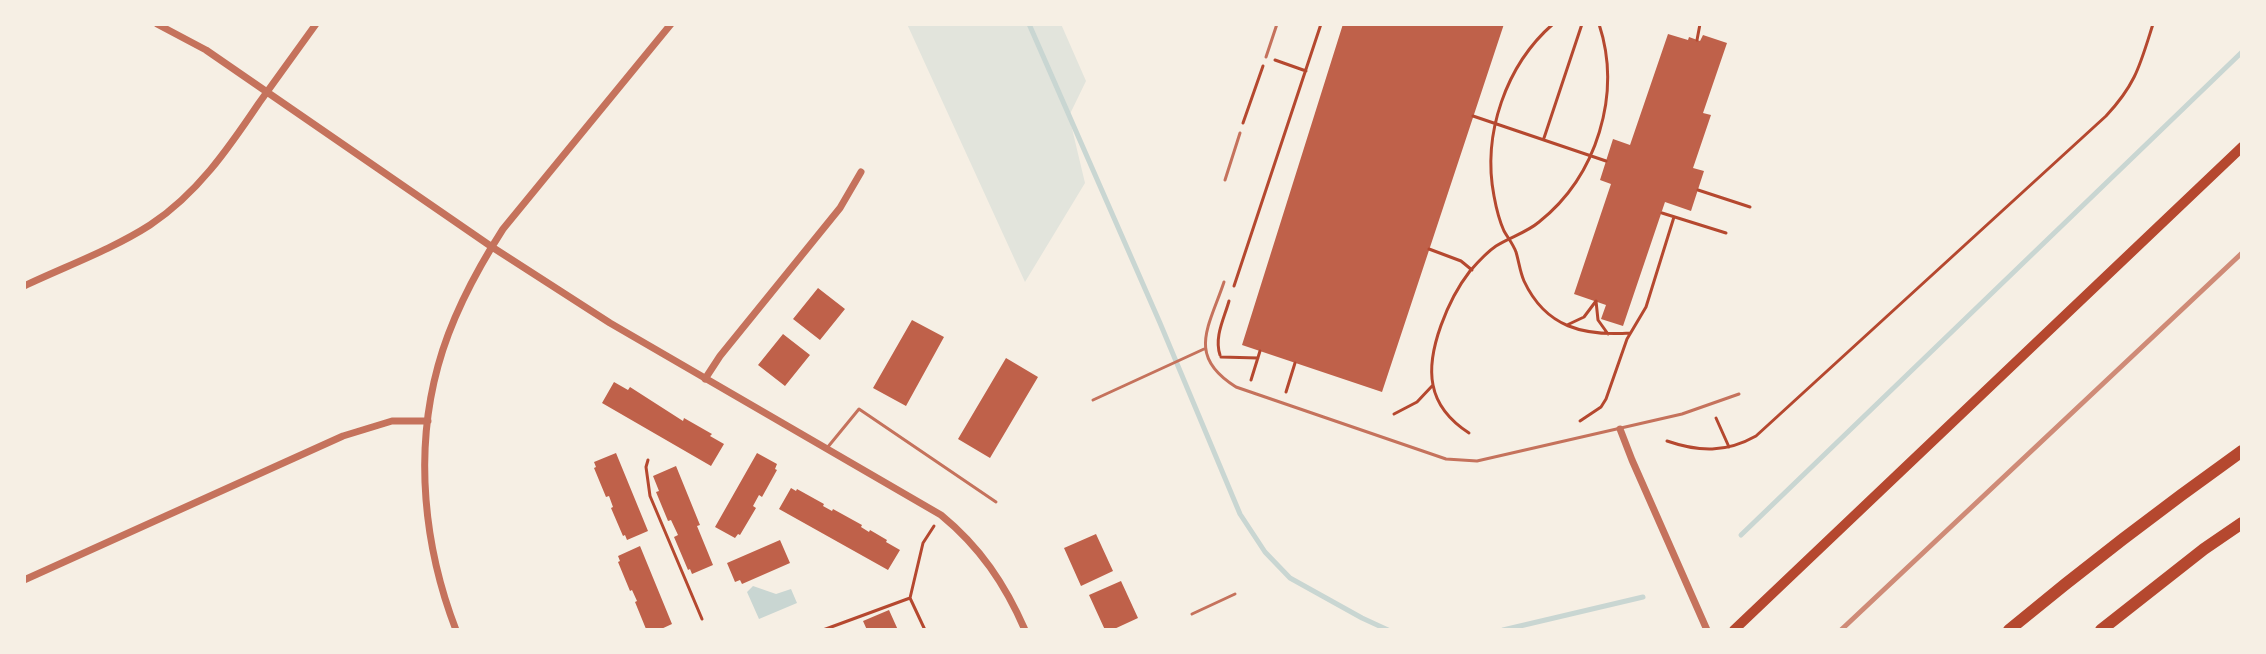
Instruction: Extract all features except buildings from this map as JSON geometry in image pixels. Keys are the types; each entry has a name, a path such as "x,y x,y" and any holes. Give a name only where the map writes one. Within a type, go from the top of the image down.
{"highway":[{"path":"2009,630 2165,506 2242,451"},
{"path":"2101,630 2242,523"}],"main road":[{"path":"1734,630 2242,147"}],"street":[{"path":"157,24 206,50 492,247 610,323 941,515 990,565 1025,630"},
{"path":"24,286 126,238 164,214 197,186 316,24"},
{"path":"456,630 445,600 428,530 425,482 428,421 443,351 455,319 492,247 516,212 671,24"},
{"path":"705,379 720,356 840,208 861,172"},
{"path":"24,580 343,436 392,421 428,421"},
{"path":"1620,429 1707,630"}],"lane":[{"path":"1266,57 1277,24"},
{"path":"1225,180 1240,133"},
{"path":"1224,282 1204,349 1223,379 1236,387 1446,459 1477,461 1682,414 1739,394"},
{"path":"1093,400 1204,349"},
{"path":"827,448 859,409 996,502"},
{"path":"1192,614 1235,594"}],"path":[{"path":"1224,365 1217,345 1219,334 1321,24"},
{"path":"1553,24 1515,70 1495,124 1491,178 1499,218 1516,253 1523,280 1550,315 1590,334 1630,333"},
{"path":"1543,140 1582,24"},
{"path":"1469,433 1443,410 1433,385 1433,357 1443,322 1472,270 1496,246 1524,234 1551,212 1574,184 1590,156 1608,91 1607,60 1599,24"},
{"path":"1697,40 1700,24"},
{"path":"1667,441 1703,451 1729,448 1756,436 2106,116 2136,77 2153,24"},
{"path":"1240,133 1266,57 1306,71"},
{"path":"1473,116 1606,161"},
{"path":"1698,190 1750,207"},
{"path":"1662,213 1726,233"},
{"path":"1580,421 1601,407 1630,333 1646,307 1674,217"},
{"path":"1429,249 1461,261 1472,270"},
{"path":"1567,325 1584,317 1596,301 1598,320 1609,335"},
{"path":"1260,351 1251,380 1262,384"},
{"path":"1221,357 1258,358"},
{"path":"1294,395 1286,392 1295,363"},
{"path":"1394,414 1417,402 1433,385"},
{"path":"1716,418 1729,448"},
{"path":"648,460 650,496 702,619"},
{"path":"925,630 910,598 923,543 941,515"},
{"path":"823,630 910,598"},
{"path":"844,622 848,630"}],"shaded area":[{"path":"907,24 1061,24 1086,81 1069,116 1085,183 1025,282"},
{"path":"753,586 776,594 791,589 797,603 759,619 747,592"}],"waterway":[{"path":"1029,24 1240,514 1265,552 1290,578 1388,630"},
{"path":"1741,535 2242,52"},
{"path":"1503,630 1643,597"}],"railway":[{"path":"1841,630 2242,253"}]}
